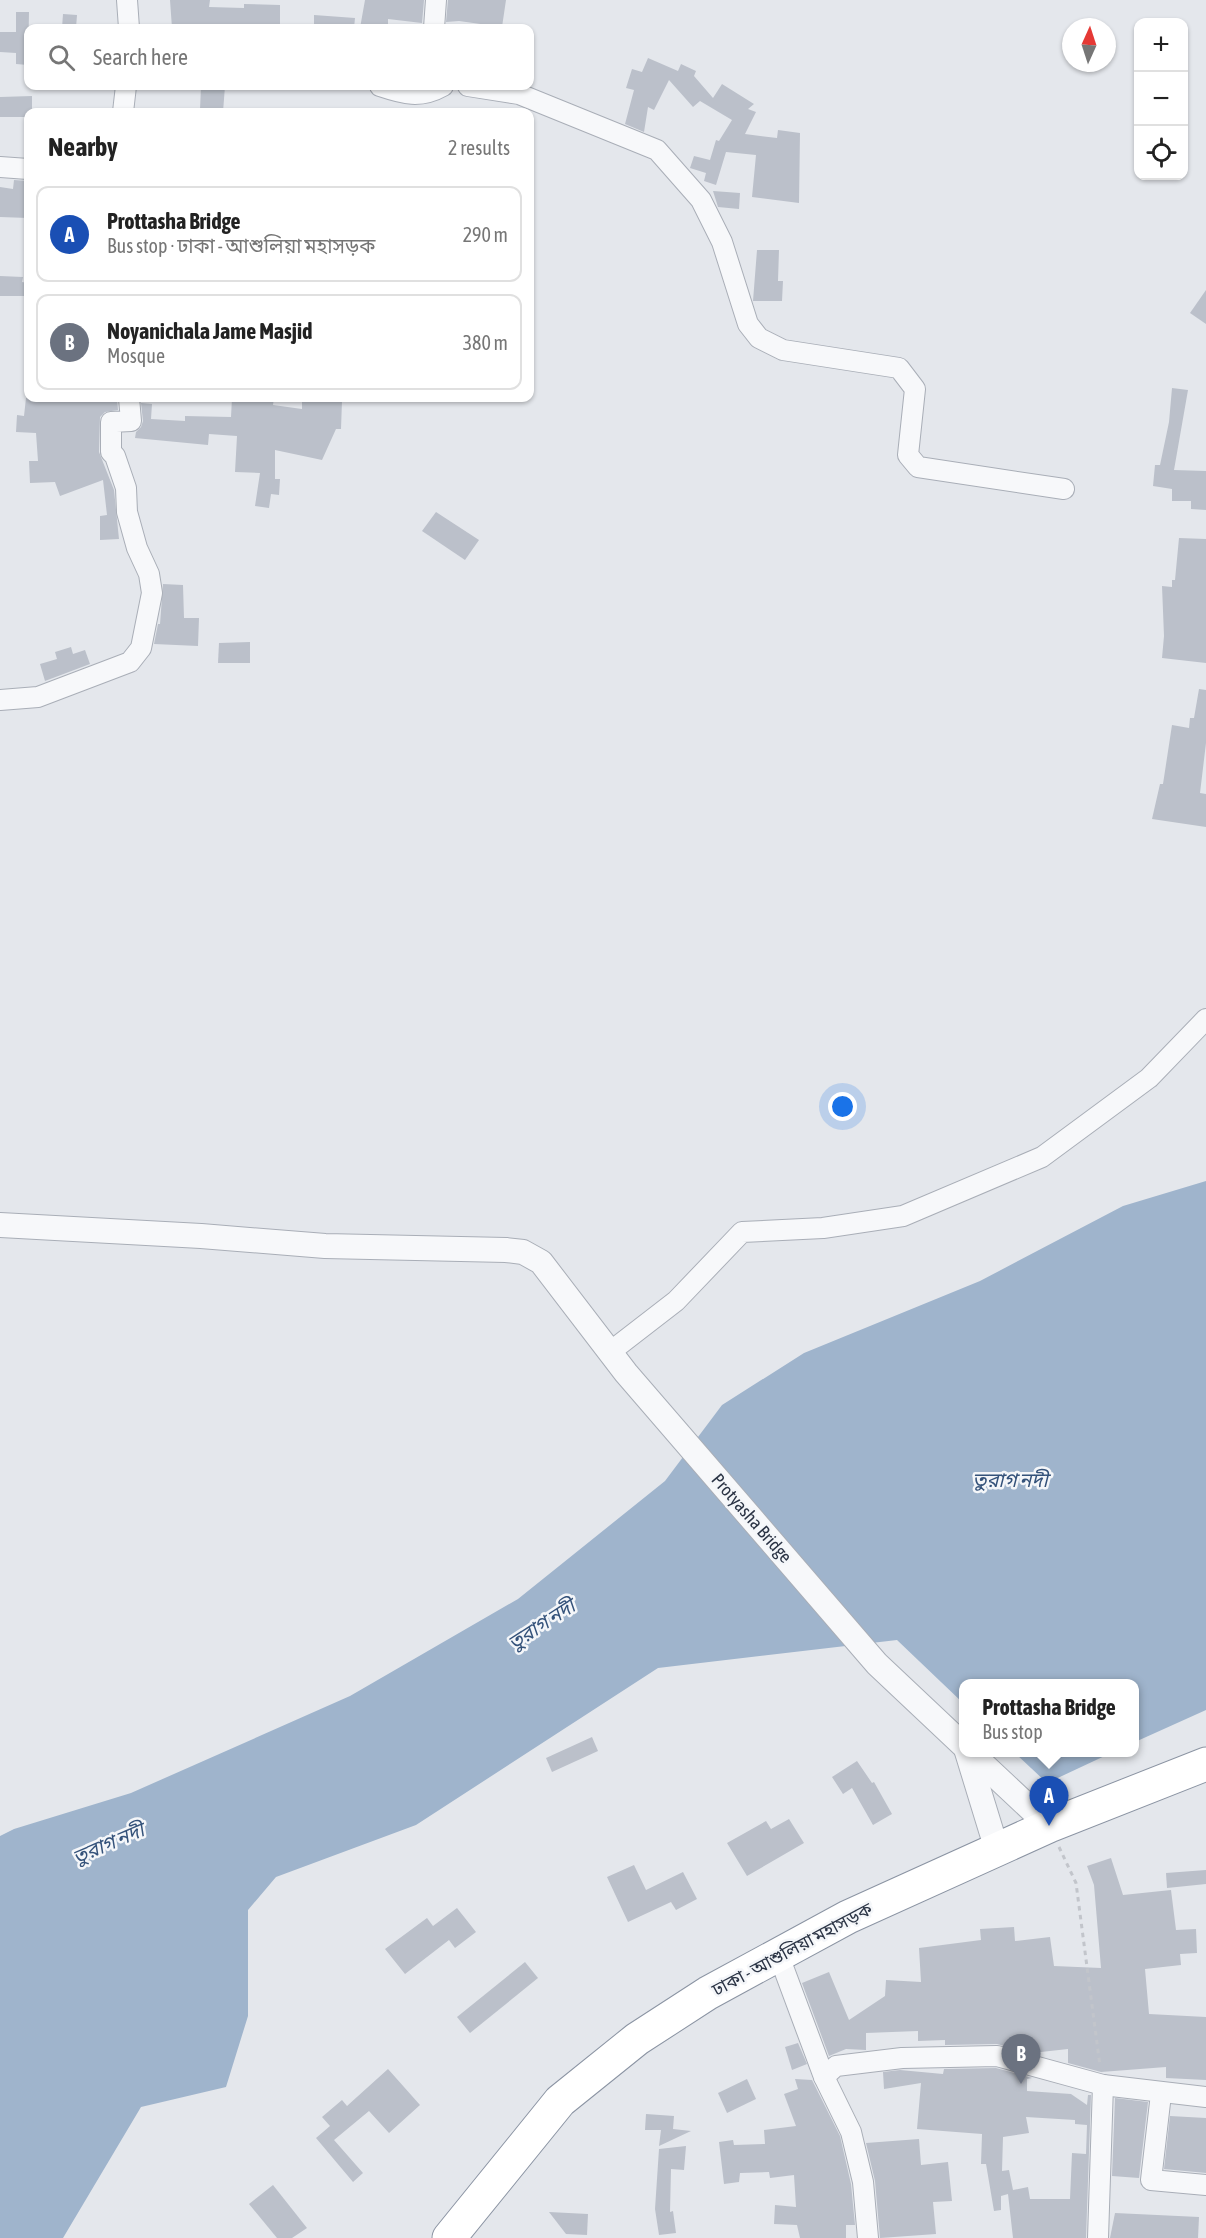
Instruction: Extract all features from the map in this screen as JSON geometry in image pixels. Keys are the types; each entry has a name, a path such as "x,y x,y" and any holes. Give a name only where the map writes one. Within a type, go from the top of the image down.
{"highway":[{"name":"ঢাকা - আশুলিয়া মহাসড়ক","path":"449,2238 560,2101 637,2038 708,1993 848,1917 1049,1827 1206,1764"}],"street":[{"path":"127,0 129,24"},
{"path":"434,24 436,0"},
{"path":"123,108 126,90"},
{"path":"393,90 402,93 421,90"},
{"path":"494,90 519,94 657,150 701,200 722,242 748,324 759,338 783,350 899,368 915,389 908,455 918,467 1064,489"},
{"path":"0,167 24,169"},
{"path":"0,700 38,697 130,662 141,648 152,593 149,574 137,548 127,512 126,488 115,456 111,452 111,422 131,421 129,402"},
{"path":"610,1352 676,1301 742,1232 824,1228 903,1216 1042,1157 1149,1078 1206,1019"},
{"path":"1187,1038 1206,1046"},
{"name":"Protyasha Bridge","path":"0,1225 201,1236 326,1246 522,1252 541,1262 626,1373 877,1664 959,1742"},
{"path":"970,1757 997,1850"},
{"path":"974,1757 1049,1827"},
{"path":"779,1956 824,2077 851,2132 864,2191 868,2238"},
{"path":"824,2077 836,2067 903,2058 997,2056 1103,2085 1161,2094 1206,2097"},
{"path":"1098,2238 1103,2085"},
{"path":"1161,2094 1151,2180 1206,2185"}],"path":[{"path":"1049,1827 1076,1883 1103,2085"}],"water":[{"name":"তুরাগ নদী","path":"1206,1181 1206,1710 1139,1740 1139,1679 959,1679 959,1699 897,1640 658,1668 416,1825 276,1877 248,1910 248,2016 226,2087 141,2107 63,2238 0,2238 0,1836 14,1829 131,1793 350,1696 518,1599 665,1481 722,1405 804,1353 980,1281 1123,1206"},
{"path":"1019,1757 1102,1757 1047,1783"}],"building":[{"path":"170,0 210,0 209,7 244,8 244,4 280,5 280,24 172,24"},
{"path":"365,0 424,0 422,23 388,19 388,24 361,24"},
{"path":"448,0 506,0 502,24 446,22"},
{"path":"16,12 29,12 29,24 24,24 24,65 16,64 16,53 0,52 0,32 16,32"},
{"path":"63,14 77,15 76,24 62,24"},
{"path":"314,15 355,18 354,24 314,24"},
{"path":"648,58 678,71 681,64 696,71 694,76 713,98 722,84 754,104 748,109 756,112 745,134 777,138 778,130 800,133 799,203 752,197 756,155 726,152 716,185 704,181 706,173 690,168 694,156 710,160 716,140 719,141 732,120 700,101 693,107 669,80 654,110 648,107 644,132 625,124 634,90 626,88 632,69 642,72"},
{"path":"201,90 225,90 223,108 200,108"},
{"path":"32,96 32,108 24,108 24,117 0,117 0,97"},
{"path":"14,180 24,181 24,218 0,217 0,187 13,189"},
{"path":"713,191 740,193 739,209 718,207"},
{"path":"757,250 779,250 778,281 783,281 782,301 753,301"},
{"path":"0,276 23,277 24,296 0,296"},
{"path":"1206,290 1206,324 1190,313"},
{"path":"1172,388 1188,390 1174,470 1206,471 1206,510 1191,509 1191,501 1172,501 1172,489 1153,486 1155,465 1160,465 1169,422"},
{"path":"26,402 117,402 118,410 105,412 100,417 99,452 114,490 119,539 100,540 100,516 107,515 103,480 60,496 55,482 30,483 29,461 38,461 36,433 16,432 17,415 24,416"},
{"path":"232,402 273,402 273,405 302,409 302,402 342,402 341,429 336,429 322,460 275,450 275,479 280,479 279,495 271,494 269,508 255,506 260,473 235,472 237,436 209,434 208,445 135,438 143,421 141,403 152,404 151,419 185,421 185,416 231,417"},
{"path":"436,512 479,540 465,560 422,531"},
{"path":"1179,538 1206,539 1206,663 1162,658 1164,636 1162,586 1172,587 1172,580 1175,580"},
{"path":"163,584 183,585 184,618 199,618 198,646 154,644 158,624 160,624"},
{"path":"250,642 250,663 218,663 219,643"},
{"path":"71,647 73,654 85,650 90,664 45,681 40,664 57,659 55,652"},
{"path":"1199,689 1206,690 1206,743 1200,793 1206,794 1206,827 1152,819 1160,784 1163,784 1172,725 1189,728 1190,718 1194,718"},
{"path":"592,1737 598,1751 552,1772 546,1758"},
{"path":"857,1761 872,1783 874,1782 892,1814 873,1825 852,1788 843,1794 832,1777"},
{"path":"789,1819 804,1843 747,1876 727,1843 766,1821 771,1829"},
{"path":"1111,1858 1123,1895 1171,1890 1176,1930 1196,1929 1197,1953 1180,1954 1181,1965 1145,1969 1149,2014 1206,2017 1206,2080 1166,2078 1166,2067 1101,2072 1068,2063 1068,2049 1032,2053 997,2044 945,2045 945,2040 918,2041 918,2031 866,2033 866,2050 846,2049 829,2056 802,1983 829,1972 849,2020 885,1996 886,1980 921,1982 919,1948 981,1940 980,1929 1014,1927 1015,1941 1050,1937 1054,1966 1101,1968 1094,1885 1087,1866"},
{"path":"634,1865 646,1890 683,1872 697,1899 676,1910 671,1902 628,1922 607,1877"},
{"path":"1206,1870 1206,1884 1167,1888 1166,1873"},
{"path":"457,1908 476,1932 455,1948 449,1940 405,1974 385,1949 427,1918 433,1926"},
{"path":"525,1962 538,1978 470,2033 457,2017"},
{"path":"798,2043 807,2064 792,2070 785,2047"},
{"path":"996,2068 1032,2078 1027,2079 1027,2091 1071,2094 1087,2105 1088,2095 1091,2095 1086,2238 1013,2238 1008,2194 1001,2196 1001,2210 994,2211 986,2164 981,2164 982,2134 917,2129 921,2083 884,2089 883,2072 900,2070 943,2074 944,2069","holes":["1026,2117 1075,2120 1075,2124 1087,2125 1086,2154 1072,2153 1070,2199 1030,2199 1028,2187 1013,2190 1009,2170 1002,2171 1003,2137 1029,2133"]},
{"path":"388,2069 420,2105 389,2133 369,2111 334,2140 363,2173 353,2182 316,2138 330,2126 322,2117 342,2100 347,2106"},
{"path":"747,2079 756,2099 727,2113 718,2093"},
{"path":"795,2079 812,2080 840,2136 851,2184 855,2225 846,2225 846,2238 800,2238 797,2225 774,2224 775,2205 796,2207 794,2175 770,2178 769,2172 740,2173 739,2182 724,2184 719,2142 733,2140 734,2145 765,2144 764,2130 796,2126 784,2094 798,2089"},
{"path":"1115,2098 1148,2102 1139,2178 1112,2176"},
{"path":"646,2114 674,2116 673,2129 691,2131 659,2146 661,2130 645,2130"},
{"path":"1170,2116 1206,2118 1206,2173 1164,2169"},
{"path":"919,2139 921,2165 948,2162 952,2201 933,2202 936,2234 880,2238 875,2181 866,2143"},
{"path":"686,2146 684,2170 671,2169 670,2212 673,2211 676,2233 659,2235 655,2209 659,2149"},
{"path":"273,2185 307,2228 292,2238 277,2238 249,2204"},
{"path":"549,2212 588,2214 587,2235 566,2234"},
{"path":"1115,2213 1199,2217 1198,2238 1110,2238"}],"place":[{"name":"Prottasha Bridge","path":"1049,1826"},
{"name":"Noyanichala Jame Masjid","path":"1021,2084"}]}
